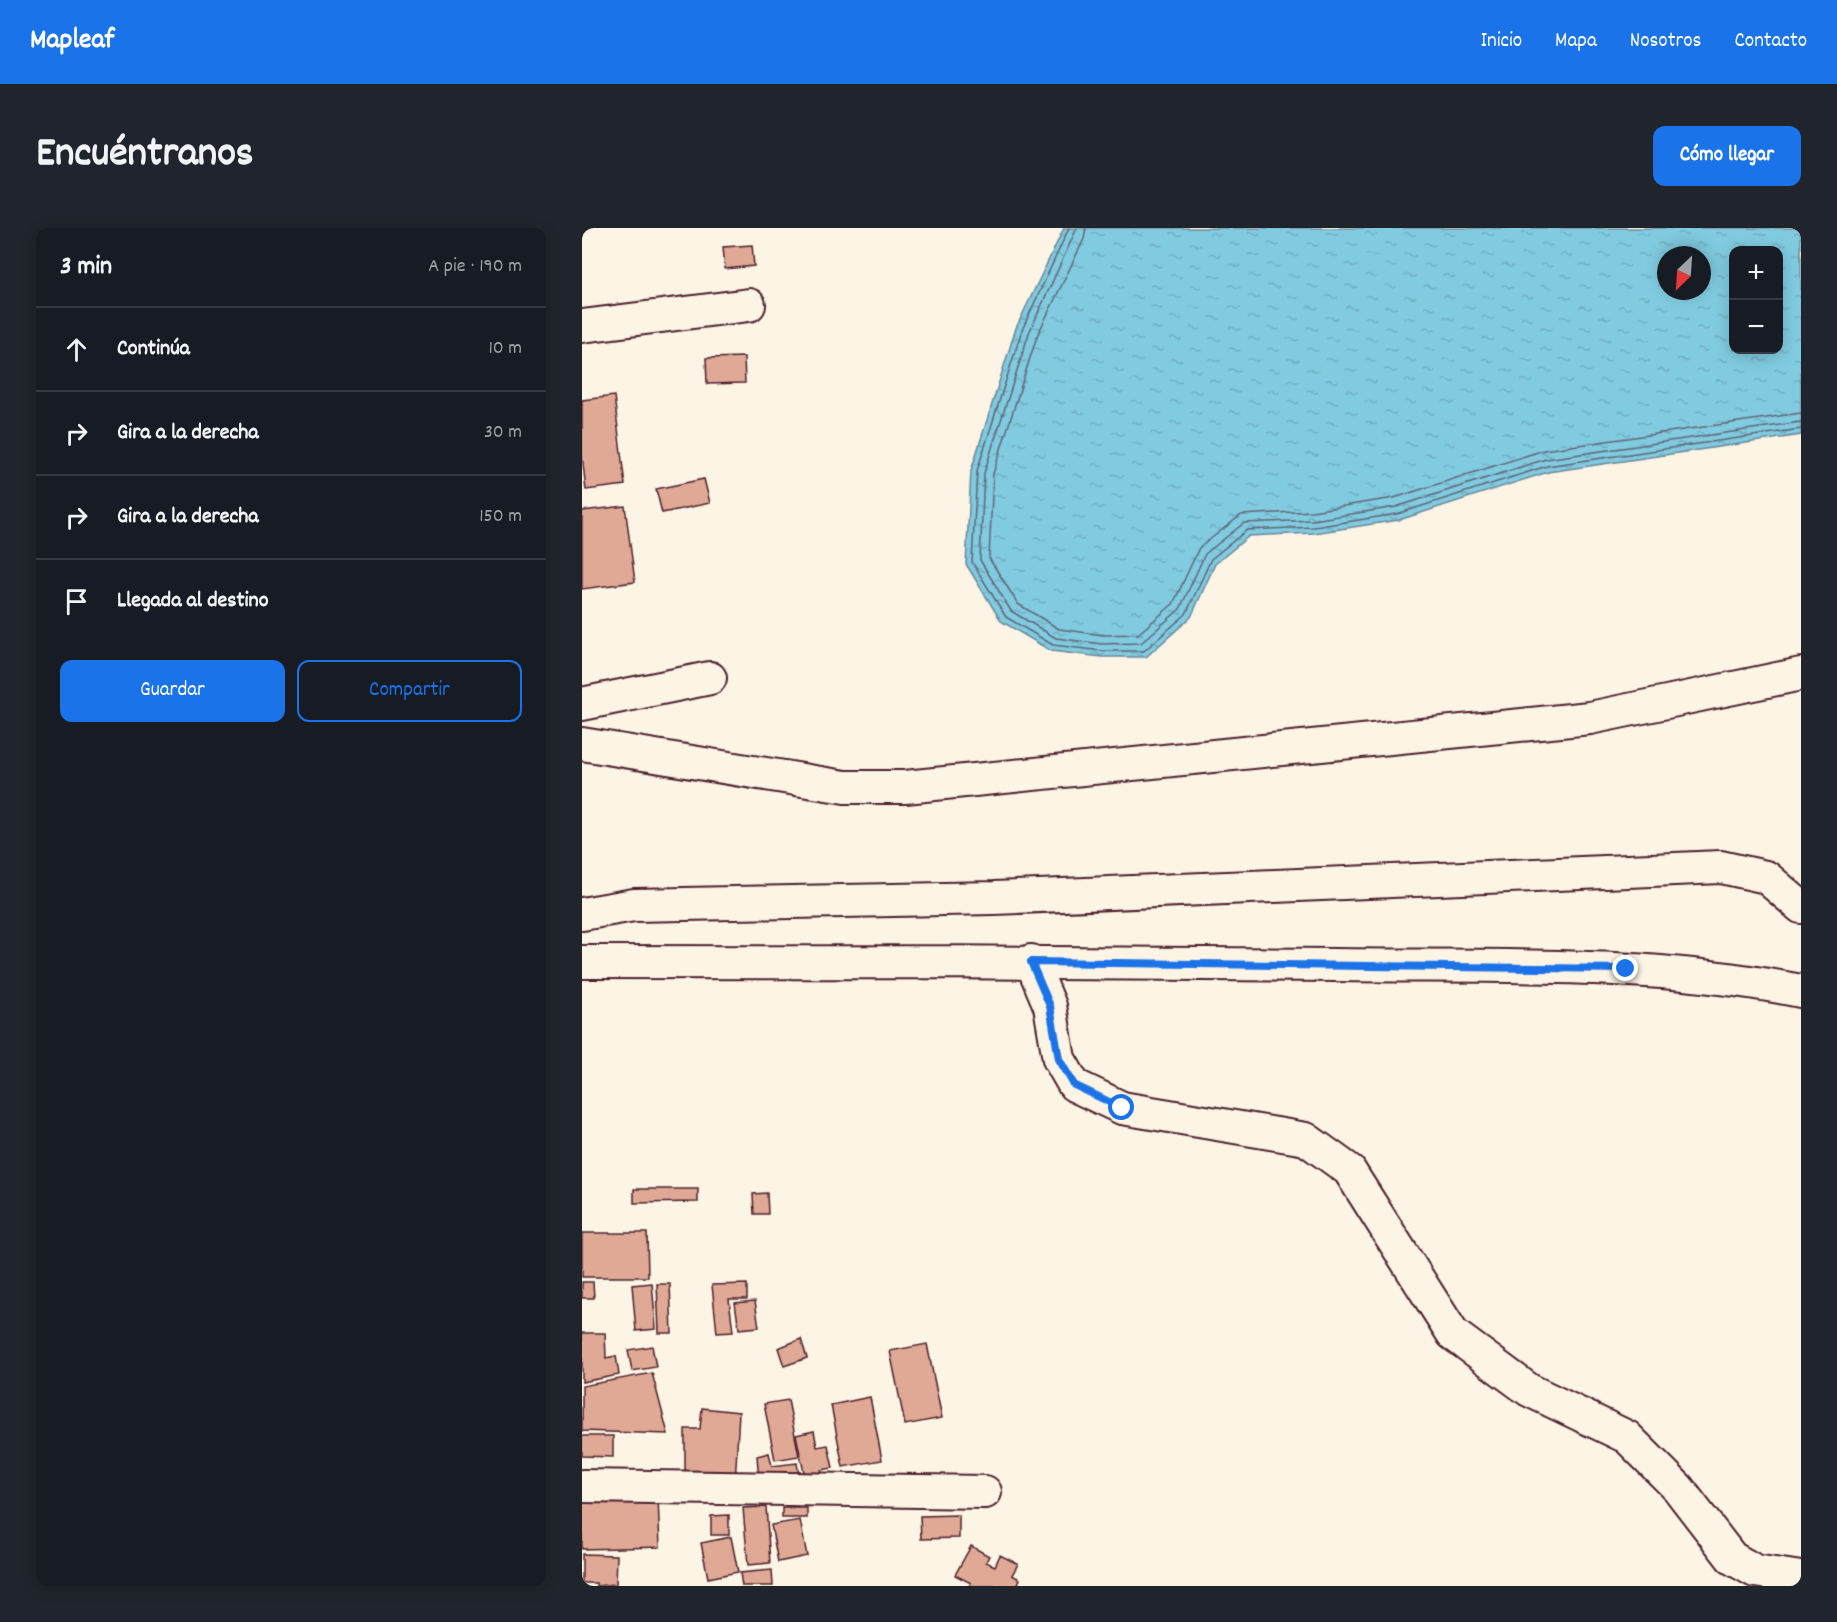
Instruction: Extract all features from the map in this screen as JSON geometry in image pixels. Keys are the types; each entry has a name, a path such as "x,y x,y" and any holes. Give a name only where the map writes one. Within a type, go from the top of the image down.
{"street":[{"path":"582,326 748,304"},
{"path":"582,744 845,787 905,788 1590,718 1801,674"},
{"path":"582,704 710,678"},
{"path":"582,914 634,905 994,898 1721,867 1766,878 1801,907"},
{"path":"582,962 1031,962 1626,969 1737,978 1801,991"},
{"path":"1031,962 1050,1006 1059,1059 1074,1085 1122,1108 1306,1139 1349,1170 1453,1334 1529,1390 1627,1437 1678,1488 1732,1558 1755,1571 1801,1578"},
{"path":"582,1486 985,1492"}],"water":[{"path":"1064,228 1801,228 1801,435 1548,472 1399,520 1314,533 1249,536 1215,564 1191,617 1146,657 1102,657 1051,651 1001,621 966,564 971,471 1016,328"}],"building":[{"path":"752,245 754,266 725,269 723,247"},
{"path":"744,357 745,383 707,384 706,358"},
{"path":"614,396 625,485 586,490 582,455 582,400"},
{"path":"704,479 710,503 662,513 656,489"},
{"path":"625,506 635,582 582,589 582,511"},
{"path":"634,1189 698,1189 698,1202 634,1203"},
{"path":"767,1193 768,1214 754,1214 753,1194"},
{"path":"582,1233 647,1233 648,1277 582,1277"},
{"path":"582,1282 593,1282 594,1298 582,1298"},
{"path":"652,1283 656,1329 636,1331 632,1285"},
{"path":"657,1284 670,1284 672,1333 659,1333"},
{"path":"747,1284 747,1299 729,1299 733,1332 717,1333 712,1285"},
{"path":"755,1301 759,1327 739,1329 735,1303"},
{"path":"582,1333 605,1333 606,1358 616,1356 619,1375 582,1382"},
{"path":"801,1339 807,1358 784,1366 778,1348"},
{"path":"927,1344 942,1418 905,1425 890,1351"},
{"path":"652,1346 656,1367 632,1371 628,1350"},
{"path":"652,1373 668,1434 582,1431 582,1386"},
{"path":"870,1397 882,1460 843,1467 831,1405"},
{"path":"788,1400 799,1456 775,1460 764,1404"},
{"path":"702,1408 739,1412 735,1484 685,1478 685,1429 700,1429"},
{"path":"814,1431 817,1447 828,1445 833,1468 821,1470 822,1474 805,1477 796,1435"},
{"path":"582,1436 613,1436 613,1457 582,1456"},
{"path":"769,1453 772,1466 797,1463 800,1482 759,1480 757,1456"},
{"path":"658,1497 660,1547 582,1549 582,1499"},
{"path":"766,1507 770,1563 748,1565 743,1508"},
{"path":"782,1508 807,1508 807,1518 782,1518"},
{"path":"729,1515 729,1535 711,1535 711,1516"},
{"path":"959,1515 959,1538 921,1539 920,1516"},
{"path":"800,1520 807,1556 778,1562 771,1525"},
{"path":"731,1537 738,1572 708,1578 701,1543"},
{"path":"971,1546 989,1556 986,1562 995,1566 1000,1555 1018,1564 1012,1575 1020,1579 1017,1586 969,1586 971,1583 955,1575"},
{"path":"582,1554 617,1555 616,1584 596,1586 596,1583 582,1583"},
{"path":"772,1570 773,1586 742,1586 740,1573"}],"route":[{"path":"1122,1108 1074,1085 1059,1059 1050,1006 1031,962 1626,969"}]}
